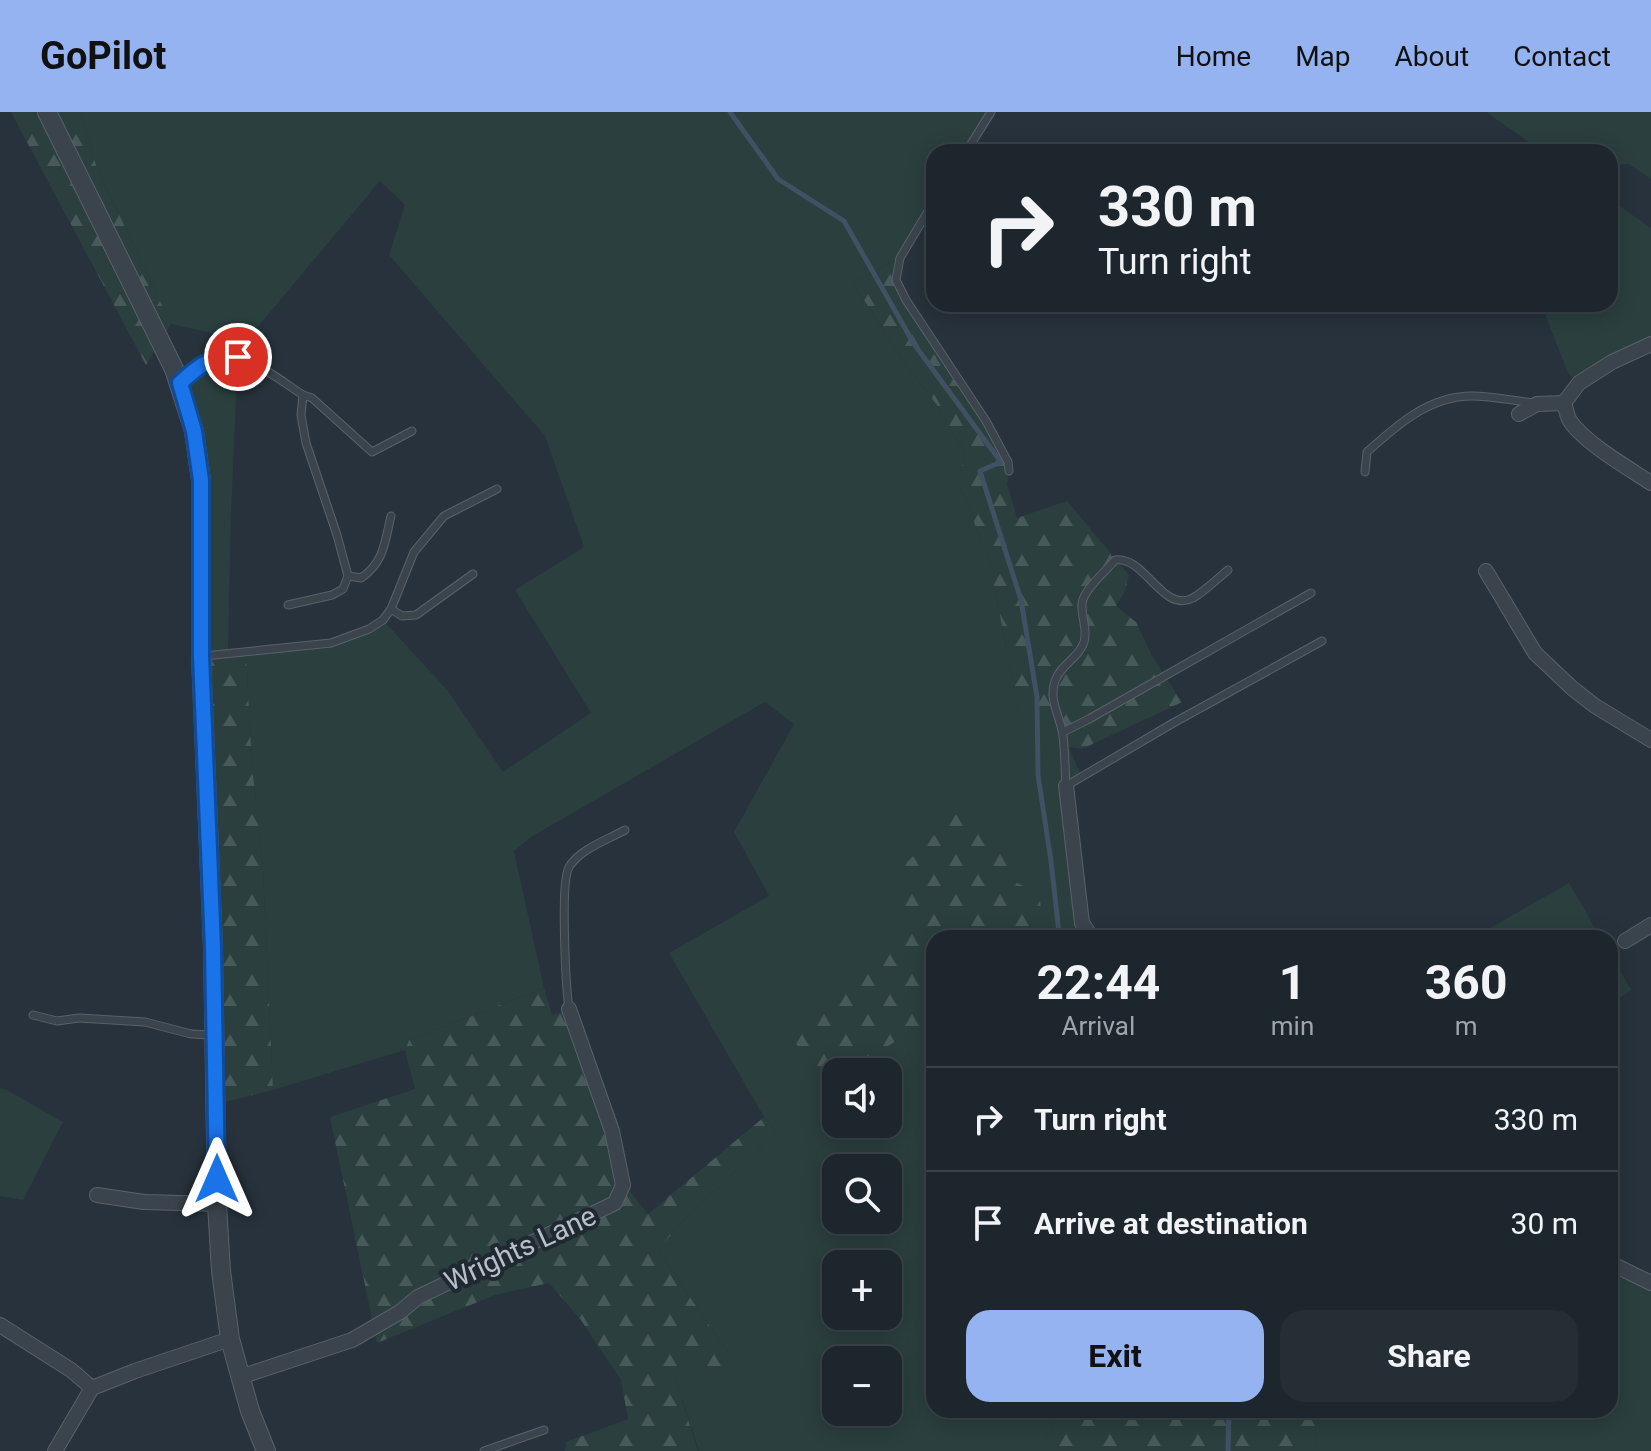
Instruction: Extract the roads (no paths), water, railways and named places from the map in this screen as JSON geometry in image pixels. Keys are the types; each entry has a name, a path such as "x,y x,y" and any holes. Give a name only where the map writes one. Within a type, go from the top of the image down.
{"street":[{"path":"47,112 180,383 194,431 201,480 201,656 213,947 221,1271 230,1339 250,1411 266,1451"},
{"path":"1564,403 1579,383 1612,362 1651,344"},
{"path":"1519,414 1537,404 1564,403"},
{"path":"1564,403 1570,420 1581,432 1601,450 1651,483"},
{"path":"1486,571 1535,653 1595,706 1651,740"},
{"path":"1066,786 1082,923 1087,930"},
{"path":"1625,941 1651,925"},
{"name":"Wrights Lane","path":"240,1377 352,1340 400,1312 418,1297 615,1203 623,1185 612,1131 569,1009"},
{"path":"97,1195 144,1202 217,1204"},
{"path":"1618,1267 1651,1283"},
{"path":"0,1325 71,1370 92,1388"},
{"path":"55,1451 92,1388 230,1339"}],"lane":[{"path":"971,144 991,112"},
{"path":"926,214 900,258 896,280 986,421 1008,462 1009,471"},
{"path":"180,383 201,364 238,357 312,398 372,452 412,431"},
{"path":"288,605 332,595 343,589 348,576 306,443 301,415 303,395"},
{"path":"1365,472 1367,452 1420,409 1469,396 1537,404"},
{"path":"201,656 331,643 369,629 383,620 391,609 414,552 444,516 497,489"},
{"path":"348,576 361,578 377,566 391,516"},
{"path":"1228,570 1191,599 1179,601 1168,597 1131,562 1115,560 1083,599 1084,642 1057,674 1053,686 1053,698 1063,732 1066,786 1322,641"},
{"path":"391,609 402,616 416,615 473,574"},
{"path":"1063,732 1311,593"},
{"path":"569,1009 564,891 568,869 580,856 625,830"},
{"path":"33,1015 57,1021 79,1018 145,1022 191,1034 214,1036"},
{"path":"484,1451 544,1430"}],"waterway":[{"path":"730,112 778,179 844,221 914,344 1001,462 980,471 1021,600 1037,697 1038,775 1059,930"},
{"path":"1228,1451 1229,1418"}]}
